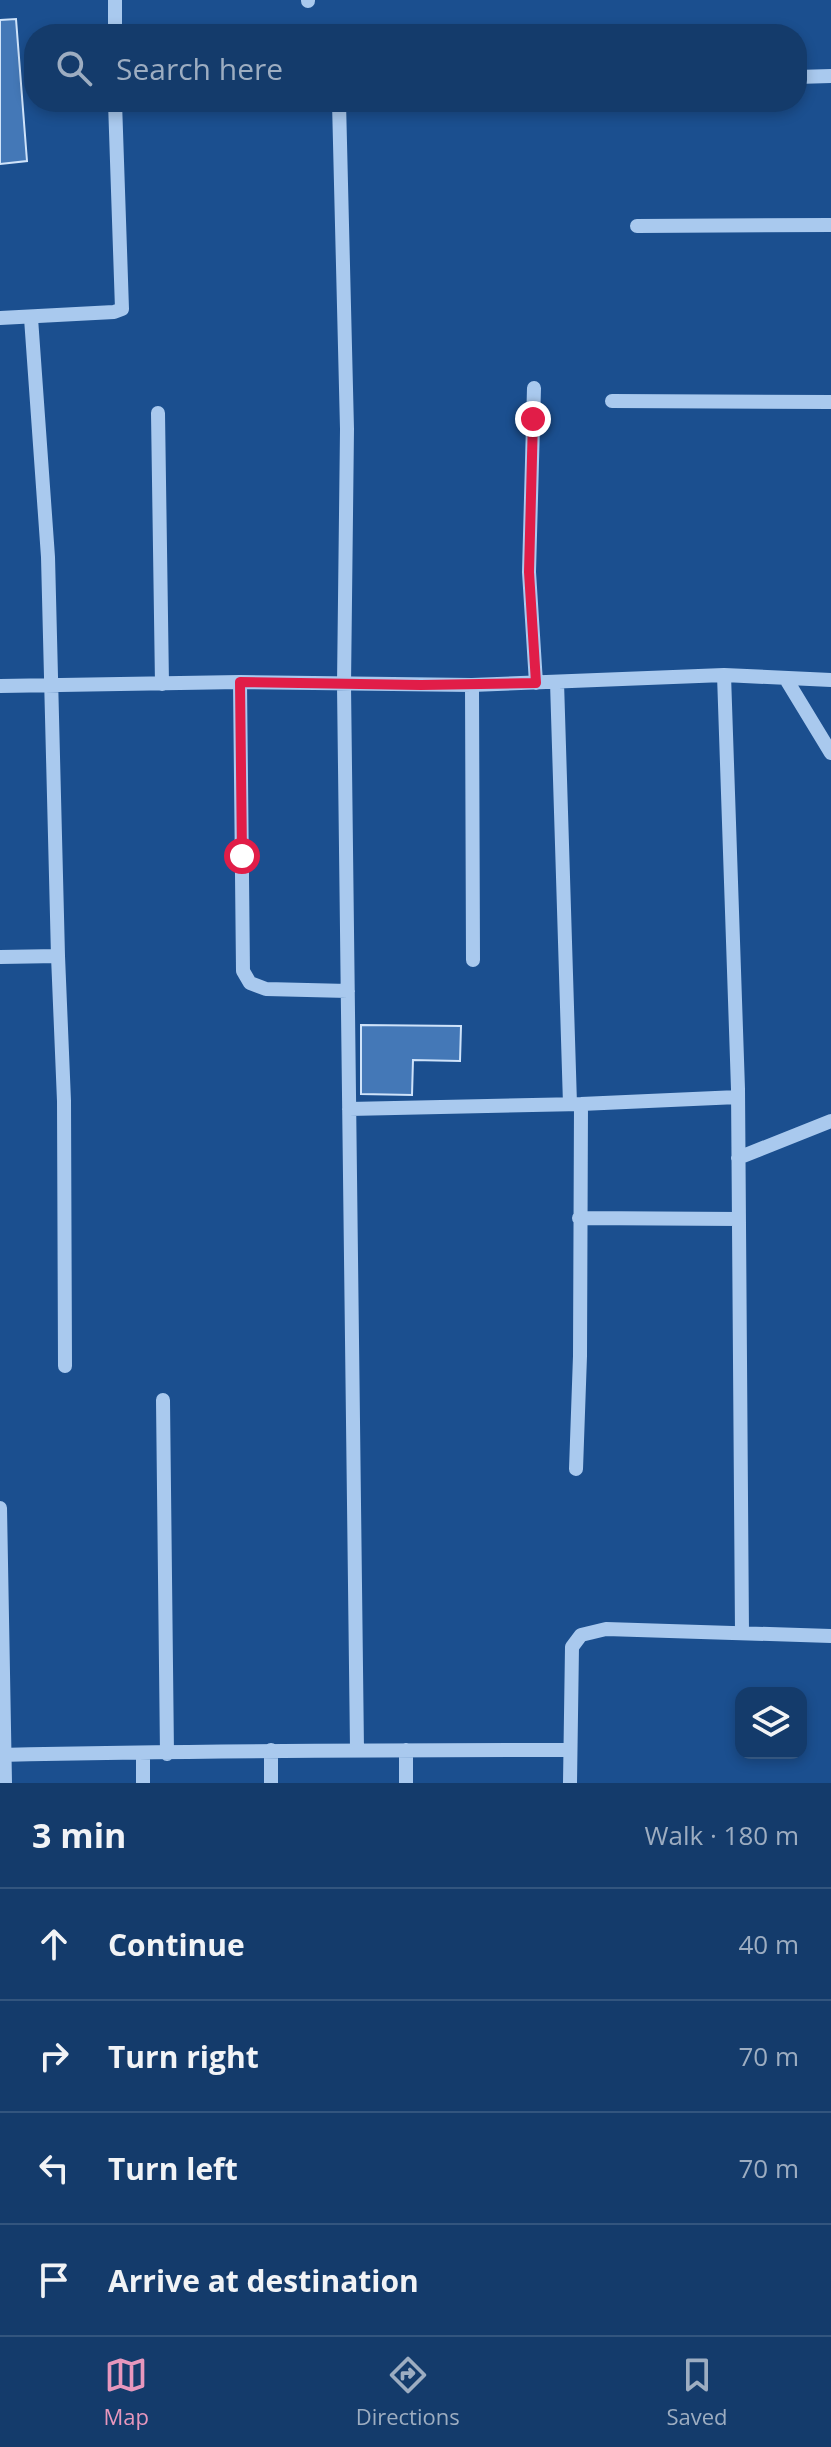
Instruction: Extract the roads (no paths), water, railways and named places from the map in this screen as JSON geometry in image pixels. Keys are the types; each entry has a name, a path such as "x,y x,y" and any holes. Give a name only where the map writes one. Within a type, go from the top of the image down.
{"street":[{"path":"115,0 115,24"},
{"path":"807,77 831,76"},
{"path":"0,318 114,312 122,309 115,112"},
{"path":"339,112 347,429 344,685 357,1749"},
{"path":"637,226 831,225"},
{"path":"31,318 48,557 64,1101 65,1366"},
{"path":"534,388 529,572 536,683"},
{"path":"612,401 831,402"},
{"path":"158,413 162,684"},
{"path":"0,686 240,682 472,685 724,675 831,680"},
{"path":"724,675 738,1097 742,1633"},
{"path":"786,679 831,753"},
{"path":"240,682 243,971 250,983 266,989 348,991"},
{"path":"557,682 579,1218 580,1356 576,1469"},
{"path":"472,685 473,960"},
{"path":"0,957 58,956"},
{"path":"349,1109 738,1097"},
{"path":"738,1158 831,1121"},
{"path":"579,1218 739,1219"},
{"path":"163,1400 167,1754"},
{"path":"0,1508 2,1755 5,1783"},
{"path":"570,1783 572,1647 581,1635 606,1629 831,1636"},
{"path":"2,1755 357,1749 570,1750"},
{"path":"271,1750 271,1783"},
{"path":"406,1750 406,1783"},
{"path":"143,1754 143,1783"}]}
